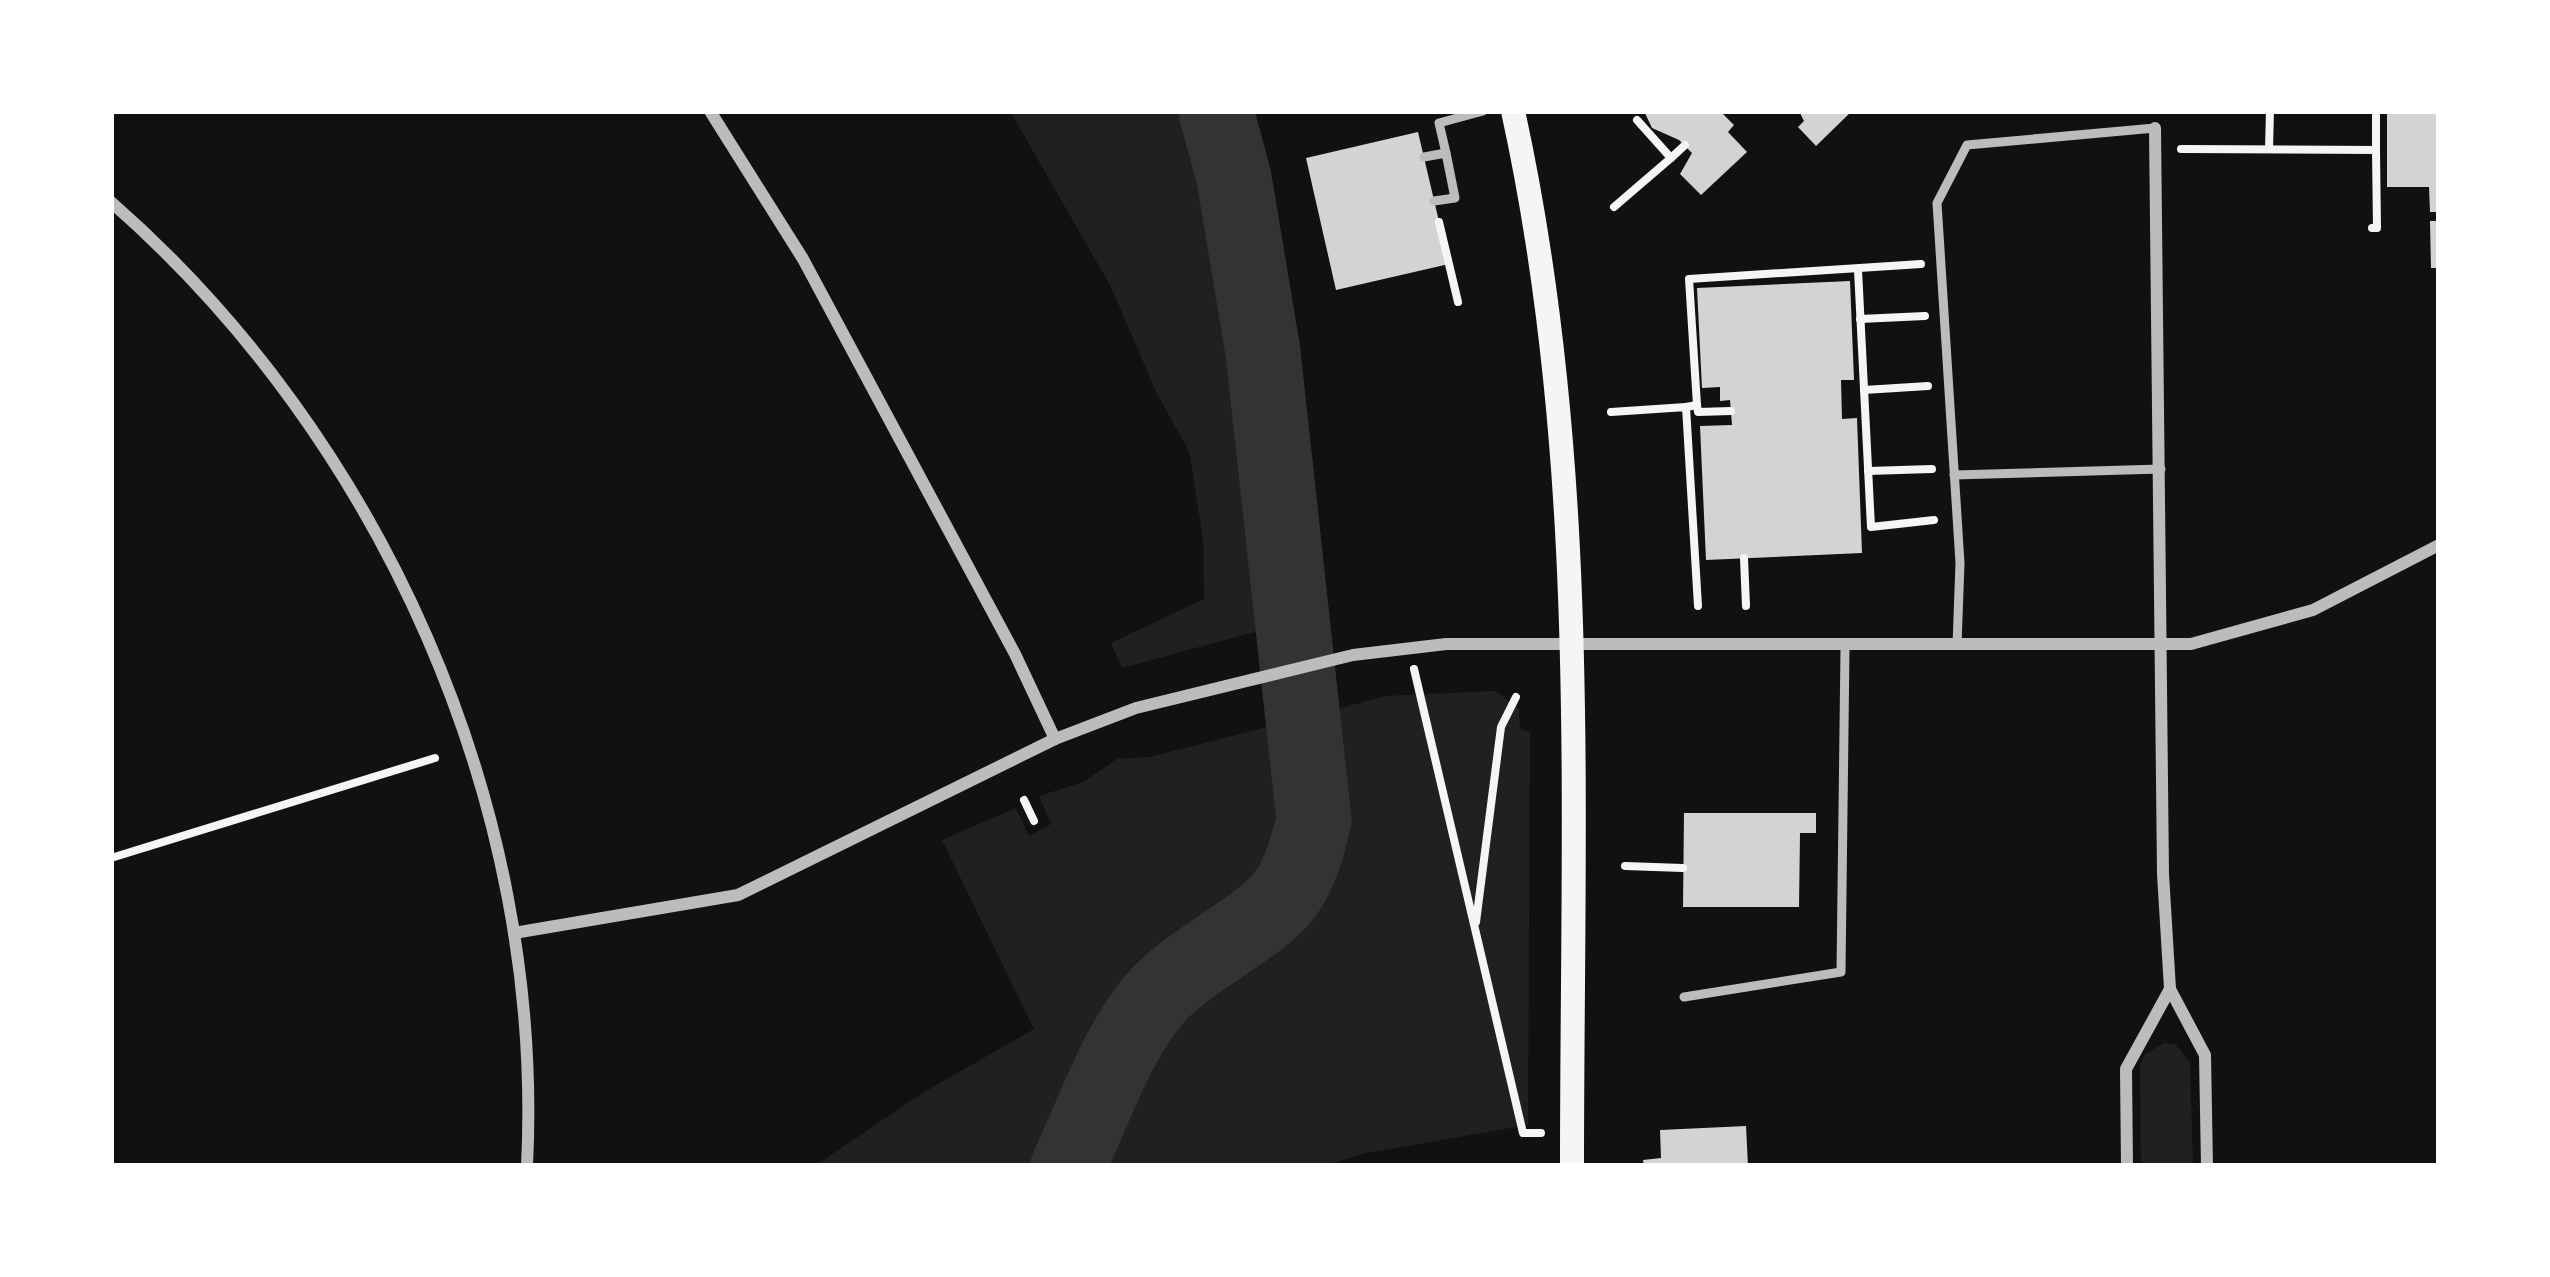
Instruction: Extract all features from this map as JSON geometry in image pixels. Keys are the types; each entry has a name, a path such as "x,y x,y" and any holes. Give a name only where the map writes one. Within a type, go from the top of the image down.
{"main road":[{"path":"1513,111 1554,350 1575,646 1570,1166"}],"street":[{"path":"710,111 802,259 1016,654 1055,739"},
{"path":"2155,128 2170,989 2205,1055 2206,1166"},
{"path":"111,202 168,254 246,341 312,427 372,525 426,634 455,713 514,933 523,1008 527,1166"},
{"path":"514,933 738,896 1055,739 1136,708 1353,655 1446,644 2162,647 2219,639 2313,610 2439,545"},
{"path":"2127,1166 2126,1069 2170,989"}],"lane":[{"path":"1434,201 1455,198 1439,123 1483,111"},
{"path":"1957,648 1957,519 1937,203 1967,145 2155,128"},
{"path":"1424,158 1446,153"},
{"path":"1954,472 2161,469"},
{"path":"1684,997 1841,972 1845,648"}],"path":[{"path":"2269,149 2270,111"},
{"path":"2372,228 2377,228 2376,111"},
{"path":"1637,120 1671,158"},
{"path":"2376,138 2387,140"},
{"path":"1614,207 1685,145"},
{"path":"2156,149 2376,150"},
{"path":"1445,248 1458,302"},
{"path":"1698,606 1689,279 1885,268"},
{"path":"1858,270 1870,527 1895,520 1957,519"},
{"path":"1860,319 1886,318"},
{"path":"1864,390 1949,384"},
{"path":"1611,412 1692,406 1698,412 1731,411"},
{"path":"1868,471 1954,472"},
{"path":"1691,477 1702,476"},
{"path":"1744,558 1746,606"},
{"path":"1416,688 1523,1133"},
{"path":"1475,929 1502,727 1516,697"},
{"path":"111,858 435,758"},
{"path":"1024,800 1034,821"},
{"path":"1624,866 1683,868"}],"shaded area":[{"path":"1010,111 1177,111 1204,168 1221,259 1269,628 1122,668 1111,643 1204,599 1203,538 1189,451 1157,394 1111,287"},
{"path":"1495,691 1519,709 1520,729 1530,732 1528,1125 1362,1154 1324,1166 1091,1166 1169,994 1295,913 1322,859 1333,813 1323,713 1385,696"},
{"path":"1290,721 1296,773 1285,839 1262,889 1119,1010 1088,1099 1036,1166 815,1166 919,1095 1034,1029 942,840 1016,808 1029,836 1051,824 1039,796 1083,782 1117,759 1150,757"},
{"path":"2164,1043 2175,1044 2190,1062 2193,1166 2141,1166 2140,1067 2144,1055"}],"building":[{"path":"1644,111 1720,111 1734,125 1728,132 1747,152 1701,195 1680,174 1692,153 1679,140 1652,128"},
{"path":"1799,111 1852,111 1816,146 1798,127 1804,121"},
{"path":"2387,111 2439,111 2439,212 2430,212 2429,187 2387,187"},
{"path":"1418,132 1449,264 1336,290 1306,158"},
{"path":"2430,221 2439,221 2439,268 2431,268"},
{"path":"1850,281 1854,380 1841,380 1842,419 1857,418 1862,553 1706,560 1700,426 1732,425 1730,400 1720,401 1720,387 1702,388 1697,288"},
{"path":"1684,813 1816,813 1816,833 1800,833 1799,907 1683,907"},
{"path":"1746,1126 1748,1166 1644,1166 1643,1160 1661,1158 1660,1130"}],"waterway":[{"path":"1068,1166 1119,1054 1144,1012 1173,981 1259,920 1283,897 1299,870 1314,820 1263,352 1234,178 1216,111"}]}
